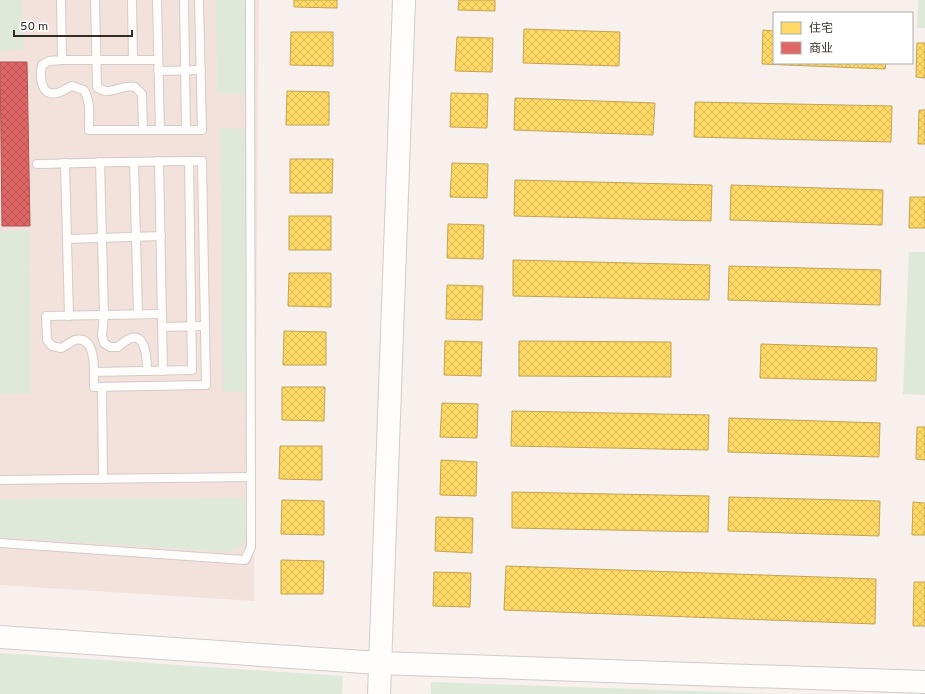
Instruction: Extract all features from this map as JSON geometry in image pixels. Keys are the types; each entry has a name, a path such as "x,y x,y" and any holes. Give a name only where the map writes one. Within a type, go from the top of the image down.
{"street":[{"path":"379,694 404,0"},
{"path":"0,637 379,663 925,682"}],"lane":[{"path":"61,0 62,60"},
{"path":"95,0 97,87 103,92 110,92 123,86 130,85 135,87 142,94 143,130"},
{"path":"132,0 133,60"},
{"path":"157,0 160,130"},
{"path":"184,0 186,130"},
{"path":"158,60 49,60 42,65 40,75 42,84 47,91 53,94 59,93 72,86 84,90 89,106 89,130 202,130 199,0"},
{"path":"0,543 245,560 250,546 250,0"},
{"path":"158,71 201,70"},
{"path":"37,164 202,160 206,385 94,387 94,372 90,345 85,341 73,341 61,348 52,346 47,340 46,316 162,314"},
{"path":"94,372 192,370 189,161"},
{"path":"100,162 104,315 102,334 104,343 110,347 118,347 129,339 136,338 143,342 147,350 147,371"},
{"path":"134,162 138,314"},
{"path":"159,162 163,371"},
{"path":"65,163 69,316"},
{"path":"67,239 161,236"},
{"path":"162,327 205,326"},
{"path":"102,387 103,479"},
{"path":"0,480 250,477"}],"shaded area":[{"path":"0,0 259,0 254,601 0,585"}],"green space":[{"path":"0,0 22,0 24,50 0,51"},
{"path":"216,0 245,0 245,94 217,93"},
{"path":"918,0 925,0 925,28 917,28"},
{"path":"220,128 246,129 245,392 223,392"},
{"path":"0,204 1,231 30,230 31,394 0,394"},
{"path":"909,252 925,252 925,395 903,394"},
{"path":"245,498 246,539 241,547 231,552 0,537 0,499"},
{"path":"0,653 343,676 342,694 0,694"},
{"path":"431,682 778,694 431,694"}],"building: 住宅":[{"path":"294,0 337,0 337,8 294,7"},
{"path":"459,0 495,0 495,11 458,10"},
{"path":"524,29 620,32 619,66 523,63"},
{"path":"763,30 773,31 773,64 886,64 885,69 762,64"},
{"path":"291,32 333,32 333,66 290,65"},
{"path":"457,37 493,38 492,72 455,71"},
{"path":"917,43 925,43 925,78 916,77"},
{"path":"287,91 329,92 329,125 286,125"},
{"path":"451,93 488,94 487,128 450,127"},
{"path":"515,98 655,103 653,135 514,130"},
{"path":"695,102 892,106 891,142 694,137"},
{"path":"919,110 925,110 925,144 918,144"},
{"path":"290,159 333,159 332,193 290,193"},
{"path":"452,163 488,164 487,198 450,197"},
{"path":"515,180 712,185 711,221 514,216"},
{"path":"731,185 883,190 882,225 730,220"},
{"path":"910,197 925,197 925,228 909,228"},
{"path":"289,216 331,216 331,250 289,250"},
{"path":"448,224 484,225 483,259 447,258"},
{"path":"513,260 710,265 709,300 513,296"},
{"path":"729,266 881,270 880,305 728,300"},
{"path":"289,273 331,273 331,307 288,306"},
{"path":"447,285 483,286 482,320 446,319"},
{"path":"284,331 326,332 326,365 283,365"},
{"path":"445,341 482,342 481,376 444,375"},
{"path":"519,341 671,342 671,377 519,376"},
{"path":"761,344 877,348 876,381 760,378"},
{"path":"282,387 325,387 324,421 282,420"},
{"path":"442,403 478,404 477,438 440,437"},
{"path":"512,411 709,415 708,450 511,446"},
{"path":"729,418 880,423 879,457 728,452"},
{"path":"917,427 925,427 925,460 916,459"},
{"path":"280,446 322,446 322,480 279,479"},
{"path":"441,460 477,462 476,496 440,495"},
{"path":"512,492 709,496 708,532 512,528"},
{"path":"729,497 880,501 879,536 728,531"},
{"path":"282,500 324,501 324,535 281,534"},
{"path":"913,502 925,503 925,535 912,535"},
{"path":"436,517 473,518 472,553 435,551"},
{"path":"281,560 324,561 323,594 281,594"},
{"path":"506,566 876,579 875,624 504,610"},
{"path":"434,572 471,573 470,607 433,606"},
{"path":"914,582 925,582 925,626 913,626"}],"building: 商业":[{"path":"0,62 27,62 30,226 2,226"}]}
